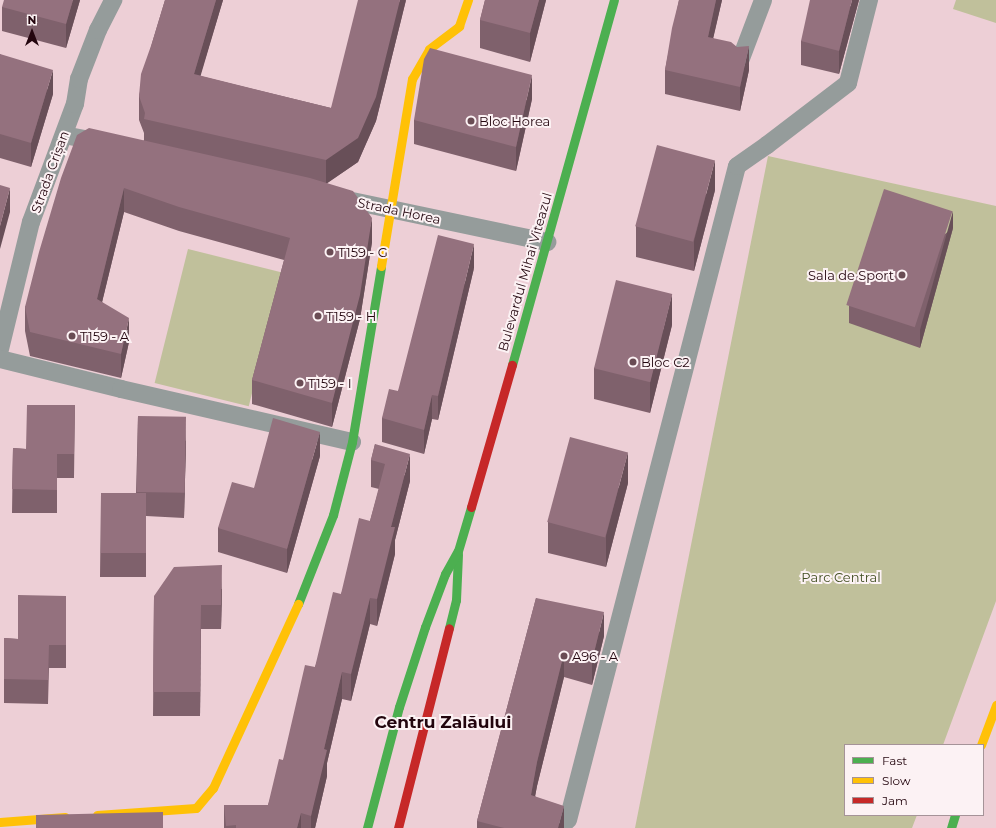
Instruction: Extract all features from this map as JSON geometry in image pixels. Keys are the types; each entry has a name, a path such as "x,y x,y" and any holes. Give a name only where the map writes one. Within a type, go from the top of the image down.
{"main road":[{"path":"0,822 196,808 213,788 300,599 333,515 352,442 412,79 429,49 459,26 468,0"},
{"name":"Bulevardul Mihai Viteazul","path":"367,828 399,707 425,627 446,574 458,551 594,76 614,0"},
{"path":"594,76 617,25"},
{"name":"Bulevardul Mihai Viteazul","path":"398,828 456,600 458,551"},
{"path":"981,744 996,705"}],"street":[{"name":"Strada Crișan","path":"0,348 32,222 75,104 79,79 98,30 113,0"},
{"path":"740,61 763,0"},
{"path":"568,820 737,166 848,83 869,0"},
{"path":"64,135 115,146"},
{"name":"Strada Horea","path":"320,194 547,242"},
{"path":"0,359 121,389 352,442"}],"green space":[{"path":"956,0 996,0 996,23 953,9"},
{"name":"Parc Central","path":"768,156 996,206 996,601 943,744 844,744 844,816 917,816 912,828 635,828"},
{"path":"188,249 282,272 249,406 155,383"}],"building":[{"path":"4,0 73,0 66,24 2,7"},
{"path":"165,0 216,0 194,74 331,108 358,0 400,0 376,97 358,138 326,160 144,119 145,113 139,96 141,74"},
{"path":"485,0 539,0 530,33 480,20"},
{"path":"679,0 716,0 708,37 731,42 737,47 749,46 740,87 665,70 672,28"},
{"path":"810,0 852,0 839,51 801,41"},
{"name":"Bloc Horea","path":"430,48 532,75 516,147 414,120 424,59"},
{"path":"0,54 53,70 31,143 0,134"},
{"path":"89,128 310,178 353,191 372,218 360,295 332,403 252,380 290,238 179,207 124,188 97,299 129,318 121,354 30,332 25,307 39,252 61,178 77,135"},
{"path":"657,145 715,161 693,242 635,226"},
{"path":"0,185 10,188 0,226"},
{"name":"Sala de Sport","path":"884,189 952,211 915,327 846,305"},
{"path":"438,235 474,244 438,396 432,395 424,430 382,418 389,389 398,391"},
{"path":"616,280 672,294 650,382 594,368"},
{"path":"27,405 75,405 74,454 57,454 57,490 12,489 13,448 26,449"},
{"path":"138,416 186,417 185,493 137,492"},
{"path":"273,418 320,432 287,549 218,528 232,482 254,488"},
{"path":"570,437 628,453 605,538 547,522"},
{"path":"375,444 410,454 391,527 395,527 377,599 370,598 351,674 342,672 324,749 327,750 311,816 301,813 297,828 236,828 236,825 226,826 224,805 268,805 279,759 283,760 305,665 315,667 333,592 341,594 359,518 370,521 385,464 371,460"},
{"path":"101,493 146,493 146,553 101,553"},
{"path":"222,565 221,605 201,605 200,692 153,692 154,596 174,567"},
{"path":"18,595 66,596 66,645 49,645 48,680 4,679 4,638 18,639"},
{"path":"536,598 604,612 592,661 564,653 537,762 531,795 564,806 558,828 504,828 477,821"},
{"path":"163,812 163,828 36,828 36,815"}],"traffic: fast":[{"path":"512,365 614,0"},
{"path":"298,604 333,515 352,442 381,266"},
{"path":"367,828 399,707 425,627 445,574 458,551 471,507"},
{"path":"449,628 456,600 458,554"},
{"path":"951,828 955,816"}],"traffic: slow":[{"path":"381,266 412,79 429,49 459,26 468,0"},
{"path":"97,815 196,808 213,788 298,604"},
{"path":"981,744 996,705"},
{"path":"0,822 65,817"}],"traffic: jam":[{"path":"471,507 512,365"},
{"path":"398,828 449,628"}],"place":[{"name":"Bloc Horea","path":"471,121"},
{"name":"T159 - G","path":"330,252"},
{"name":"Sala de Sport","path":"902,275"},
{"name":"T159 - H","path":"318,316"},
{"name":"T159 - A","path":"72,336"},
{"name":"Bloc C2","path":"633,362"},
{"name":"T159 - I","path":"300,383"},
{"name":"A96 - A","path":"564,656"}],"district":[{"name":"Centru Zalăului","path":"443,723"}]}
